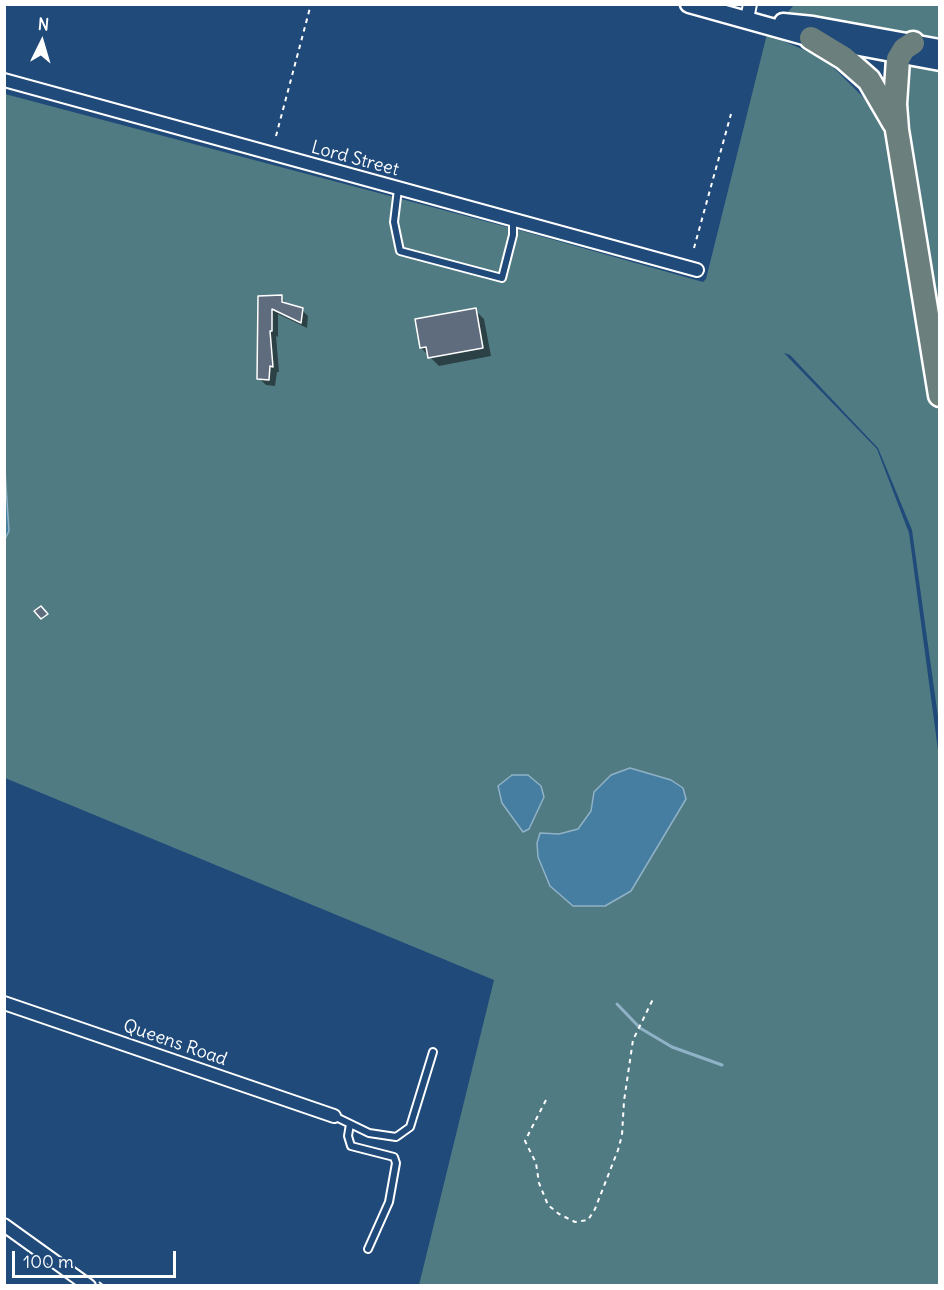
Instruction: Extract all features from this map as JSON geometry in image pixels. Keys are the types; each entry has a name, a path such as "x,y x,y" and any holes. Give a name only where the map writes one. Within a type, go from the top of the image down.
{"highway":[{"path":"811,38 844,58 869,80 897,130"},
{"path":"907,49 896,79 897,130 939,396"}],"main road":[{"path":"689,4 748,12 813,25 907,49 939,62"},
{"path":"748,12 811,38 907,49 939,48"}],"street":[{"name":"Lord Street","path":"4,80 697,270"},
{"name":"Queens Road","path":"4,1003 334,1116"},
{"path":"4,1225 89,1286"}],"lane":[{"path":"398,189 394,222 400,251 502,279 513,235 513,220"},
{"path":"334,1116 369,1133 396,1137 410,1127 433,1052"},
{"path":"350,1124 348,1136 351,1146 394,1157 396,1163 389,1202 368,1249"}],"path":[{"path":"276,136 311,4"},
{"path":"694,248 730,114"},
{"path":"546,1100 525,1141 536,1163 539,1183 548,1204 559,1214 575,1222 588,1220 595,1209 618,1150 635,1034 653,999"}],"green space":[{"path":"794,5 939,5 939,37 788,12"},
{"path":"767,34 825,59 874,108 911,65 939,72 939,724 912,530 878,448 790,355 784,353 877,449 909,533 940,765 939,1285 419,1285 494,980 5,778 5,94 526,232 703,282 706,279"}],"water":[{"path":"5,471 9,531 4,539"},
{"path":"630,768 671,780 683,788 686,799 631,891 605,906 573,906 550,886 538,857 537,843 540,833 559,834 578,829 591,811 594,792 611,775"},
{"path":"512,775 528,775 541,786 544,797 529,829 523,832 502,803 498,786"}],"building":[{"path":"282,295 282,302 303,308 301,323 272,309 272,331 270,331 273,367 270,366 269,380 257,379 258,296"},
{"path":"476,308 483,348 428,358 426,347 420,348 415,319"},
{"path":"41,606 48,614 41,619 34,611"}],"waterway":[{"path":"617,1004 640,1028 672,1047 722,1065"}]}
